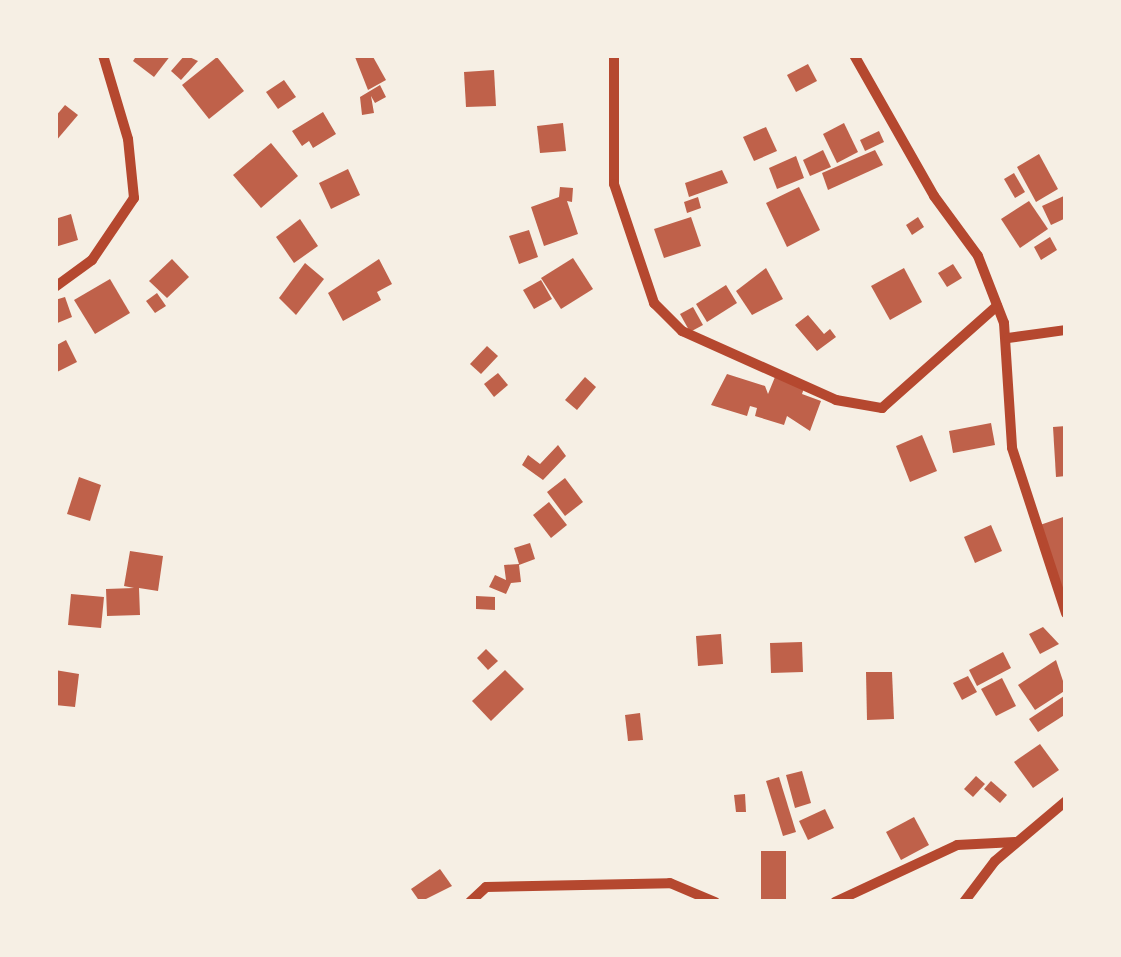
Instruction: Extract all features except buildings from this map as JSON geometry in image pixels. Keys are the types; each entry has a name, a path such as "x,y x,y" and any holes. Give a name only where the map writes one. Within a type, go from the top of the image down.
{"street":[{"path":"55,287 92,260 134,198 119,97 104,55"},
{"path":"614,55 614,184 654,303 682,331 836,400 882,408 997,306"},
{"path":"854,55 934,196 978,256 997,306 1008,338 1012,448 1066,613"},
{"path":"1008,338 1066,330"},
{"path":"964,902 1014,842 1066,801"},
{"path":"834,902 958,845 1014,842"},
{"path":"470,902 486,886 670,884 716,902"}]}
